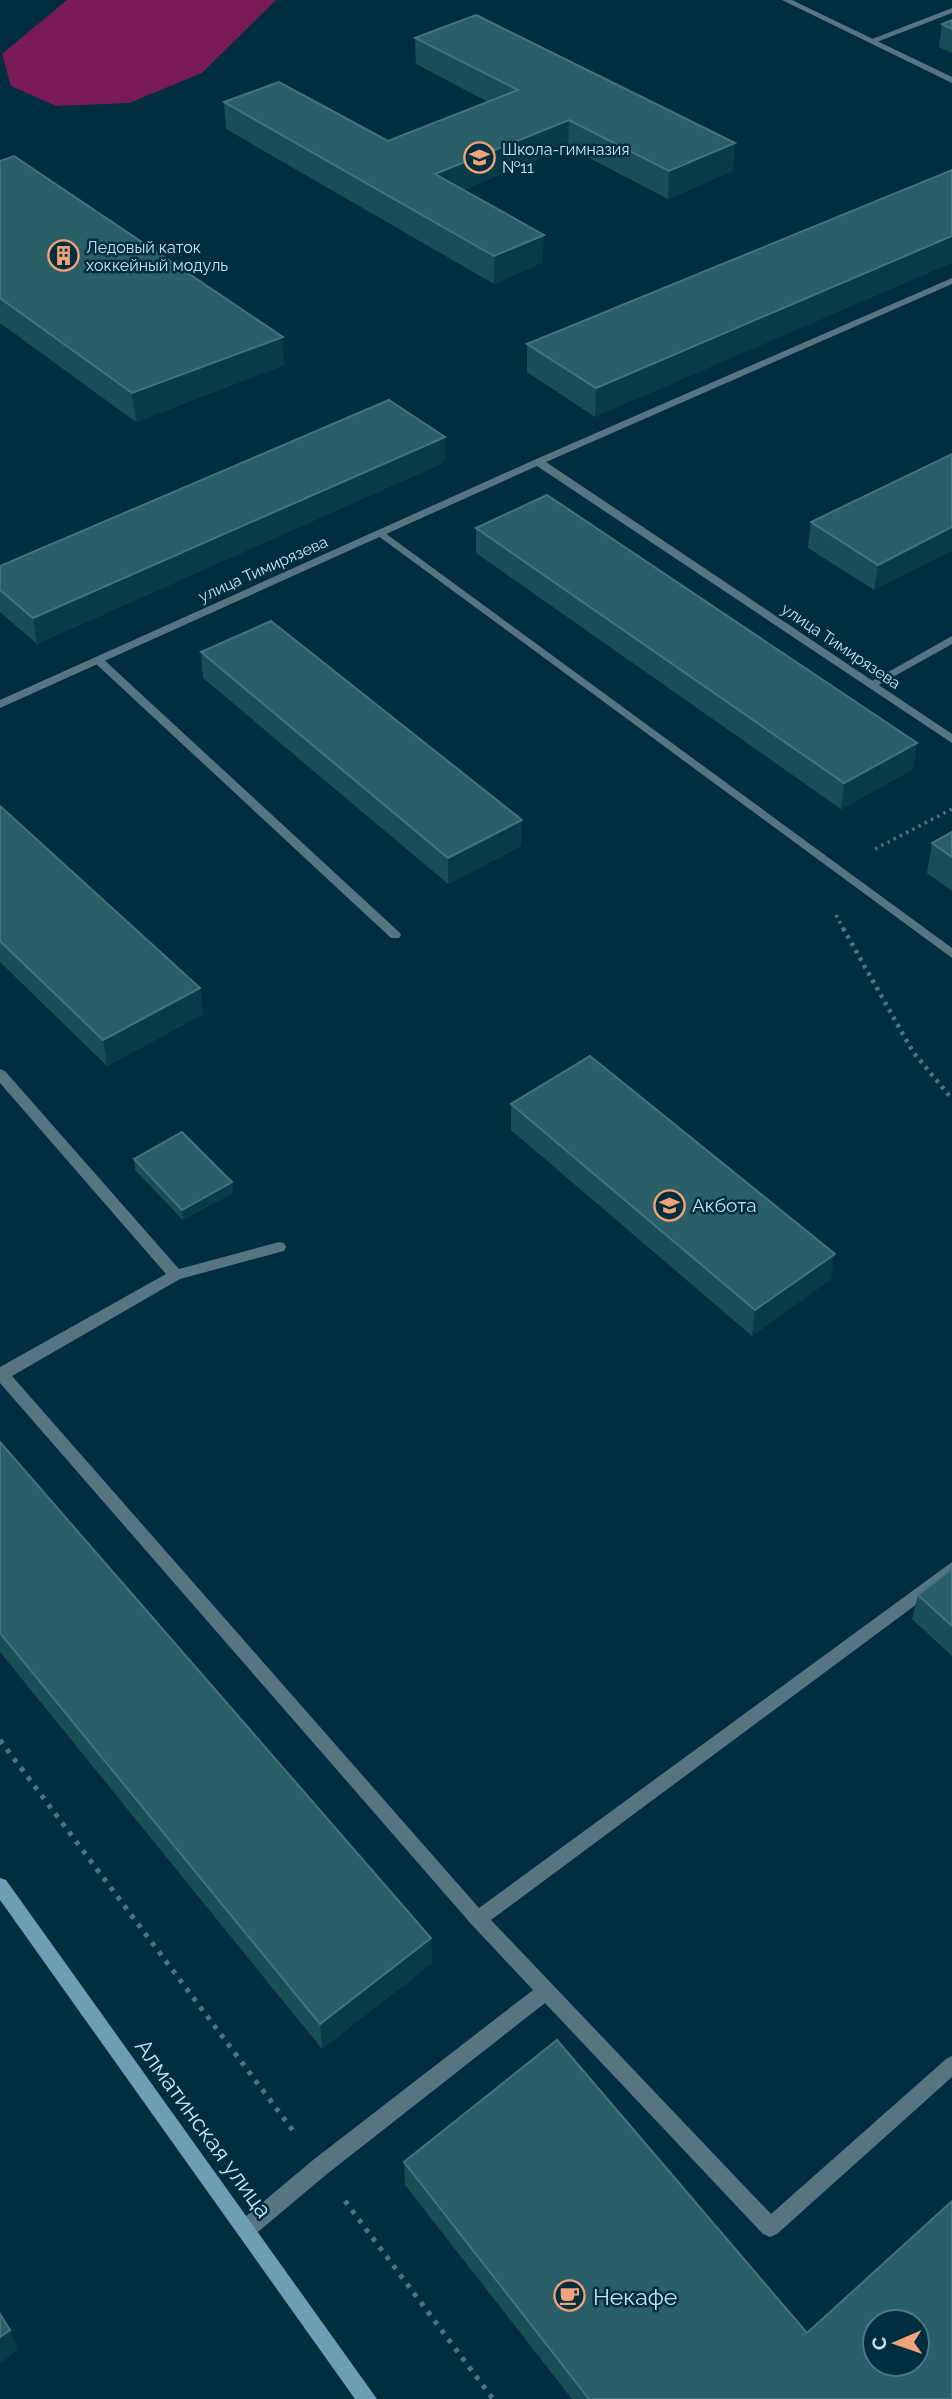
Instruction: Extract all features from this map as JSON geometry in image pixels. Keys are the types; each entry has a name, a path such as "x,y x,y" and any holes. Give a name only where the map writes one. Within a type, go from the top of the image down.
{"street":[{"path":"786,0 952,80"},
{"path":"871,41 952,10"},
{"path":"538,462 952,282"},
{"name":"улица Тимирязева","path":"0,704 538,462 952,739"},
{"path":"381,533 952,954"},
{"path":"871,685 952,639"},
{"path":"98,660 395,935"},
{"path":"0,1074 176,1275"},
{"path":"279,1247 176,1275 1,1375 478,1919 770,2227 952,2065"},
{"path":"478,1919 952,1569"},
{"name":"Алматинская улица","path":"0,1886 367,2399"},
{"path":"246,2229 320,2167 546,1991"}],"path":[{"path":"0,1740 493,2399"}],"shaded area":[{"path":"67,0 276,0 202,73 129,103 56,106 11,86 2,54"}],"building":[{"path":"476,15 735,143 669,171 569,120 435,174 544,235 494,256 224,102 279,82 388,141 518,90 415,38"},
{"path":"952,20 952,29 942,24"},
{"name":"Ледовый каток хоккейный модуль","path":"14,156 283,337 132,393 0,298 0,161"},
{"path":"952,170 952,236 596,388 527,344"},
{"path":"389,400 445,437 33,618 0,590 0,566"},
{"path":"952,454 952,527 878,565 811,522"},
{"path":"547,495 917,743 844,783 476,528"},
{"path":"271,621 522,820 448,858 201,652"},
{"path":"0,806 200,988 103,1040 0,941"},
{"path":"952,832 952,857 932,843"},
{"name":"Акбота","path":"590,1056 835,1254 755,1310 511,1104"},
{"path":"182,1132 232,1182 182,1210 134,1159"},
{"path":"0,1442 431,1938 320,2024 0,1633"},
{"path":"952,1569 952,1626 918,1595"},
{"path":"557,2040 807,2333 952,2201 952,2399 589,2399 404,2162"},
{"path":"0,2314 10,2330 0,2337"}],"place":[{"name":"Школа-гимназия №11","path":"479,158"},
{"name":"Ледовый каток хоккейный модуль","path":"63,256"},
{"name":"Акбота","path":"669,1205"},
{"name":"Некафе","path":"570,2296"}]}
